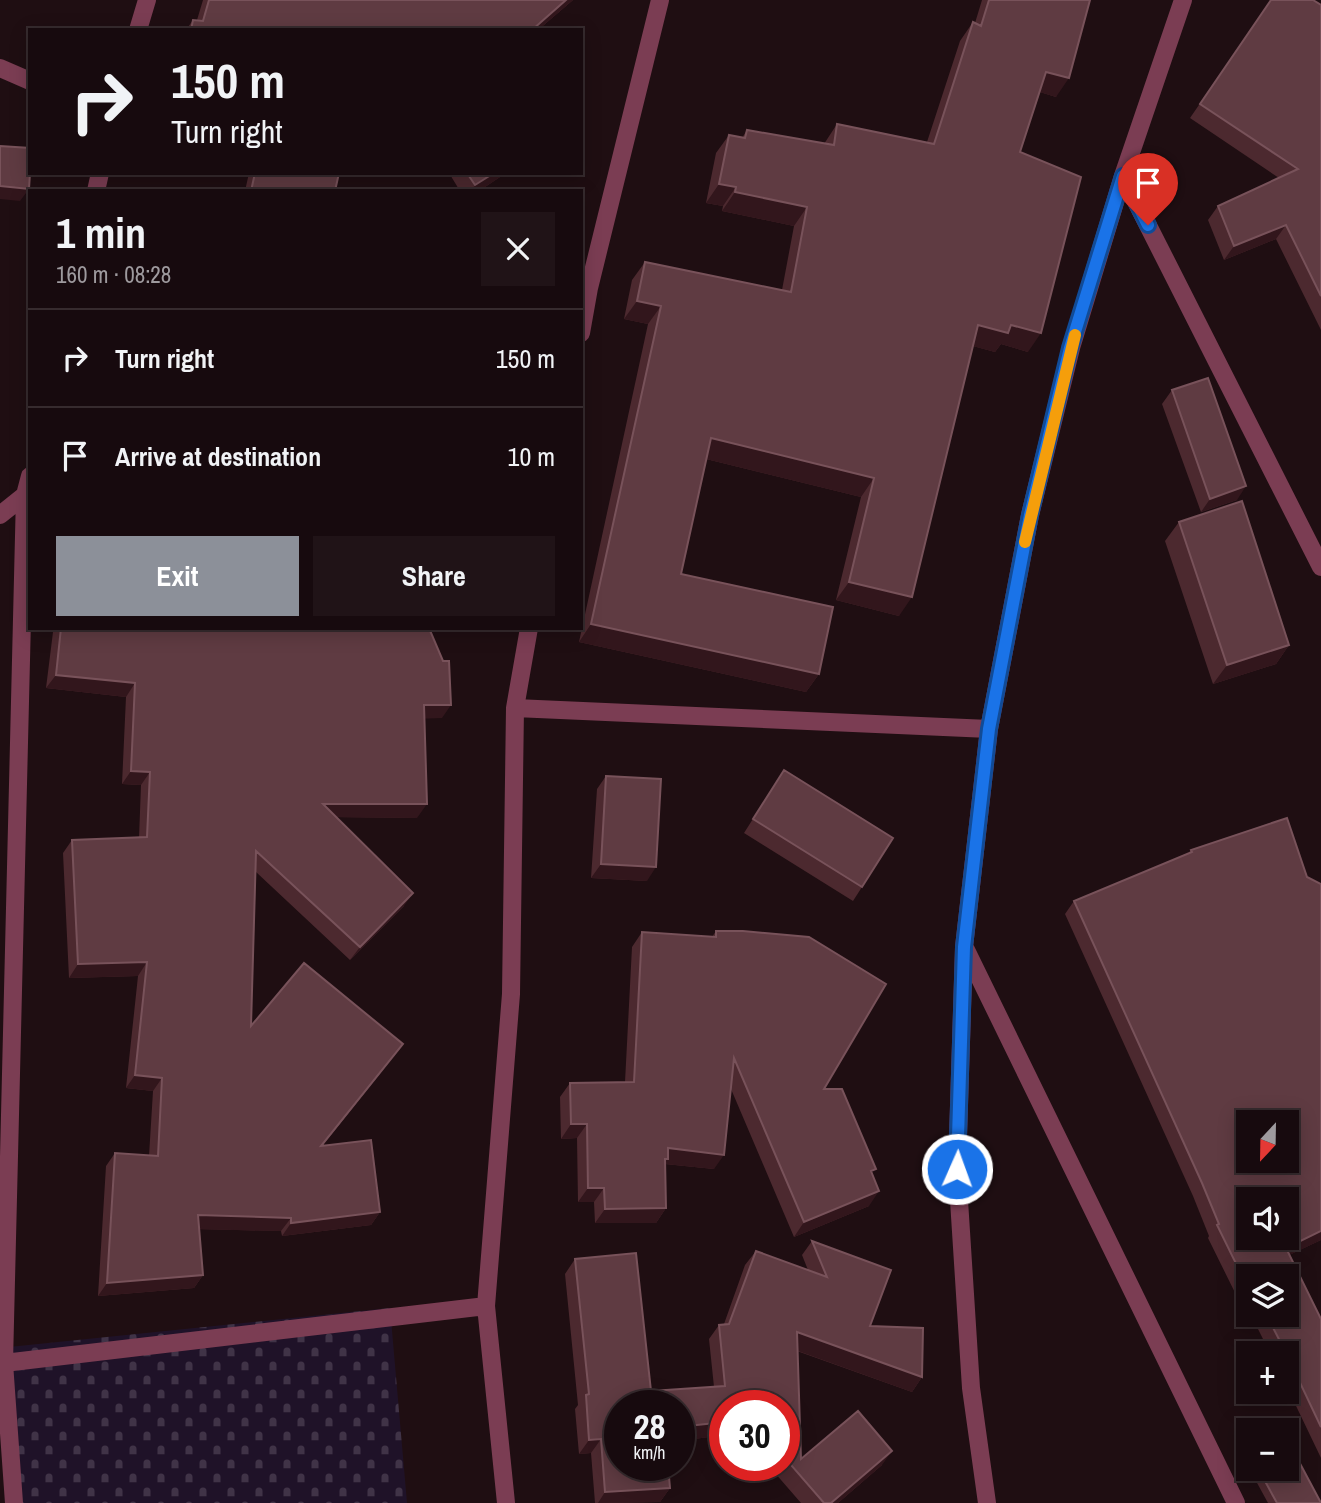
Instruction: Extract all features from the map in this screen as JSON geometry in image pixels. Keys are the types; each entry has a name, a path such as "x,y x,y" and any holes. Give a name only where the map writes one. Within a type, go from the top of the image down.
{"street":[{"path":"139,28 147,0"},
{"path":"583,322 660,0"},
{"path":"987,1503 971,1388 957,1169 964,947 989,729 1030,515 1070,348 1123,176 1183,0"},
{"path":"0,68 28,80"},
{"path":"1123,176 1321,567"},
{"path":"14,1503 4,1363 25,495 28,483"},
{"path":"0,515 25,495"},
{"path":"506,1503 486,1306 510,994 515,708 529,630"},
{"path":"515,708 989,729"},
{"path":"964,947 1236,1503"},
{"path":"4,1363 486,1306"}],"green space":[{"path":"390,1308 407,1503 16,1503 9,1347"}],"building":[{"path":"209,0 566,0 534,28 191,28 193,20 203,21"},
{"path":"989,0 1090,0 1069,78 1046,72 1020,152 1081,177 1041,333 1011,325 1008,333 978,325 912,597 849,582 874,478 711,438 681,574 833,607 819,674 591,624 661,306 637,301 645,262 791,292 807,207 735,192 736,187 719,184 729,135 745,138 747,130 834,145 837,124 934,144 973,22 981,26"},
{"path":"1271,0 1313,0 1321,5 1321,296 1286,225 1234,246 1218,206 1298,169 1200,104"},
{"path":"0,146 28,148 29,189 0,186"},
{"path":"255,175 339,175 335,189 251,189"},
{"path":"468,175 491,175 475,185"},
{"path":"1208,378 1246,486 1210,499 1172,390"},
{"path":"1242,501 1289,645 1227,665 1179,522"},
{"path":"61,630 430,630 443,661 449,661 451,705 424,705 427,804 323,804 413,893 360,947 256,851 251,1026 304,963 403,1044 321,1146 371,1140 380,1212 291,1223 291,1218 198,1215 203,1275 107,1283 115,1153 158,1156 162,1078 135,1075 147,962 78,964 72,840 147,837 150,772 131,771 135,683 56,675"},
{"path":"784,770 893,838 862,887 753,819"},
{"path":"606,776 661,779 656,867 601,864"},
{"path":"1287,818 1307,877 1321,884 1321,1231 1299,1242 1299,1187 1236,1187 1236,1250 1287,1250 1294,1264 1236,1264 1074,901 1192,852 1191,850"},
{"path":"716,931 809,937 886,984 824,1089 842,1089 876,1169 871,1171 879,1191 804,1222 734,1058 724,1155 668,1148 668,1159 665,1159 666,1208 605,1209 604,1188 588,1188 587,1124 571,1124 570,1083 634,1082 642,932 716,937"},
{"path":"812,1241 891,1270 870,1326 923,1328 922,1377 797,1332 799,1390 709,1390 709,1424 695,1425 695,1390 666,1390 725,1386 719,1325 729,1324 756,1251 827,1277"},
{"path":"636,1253 651,1390 604,1390 604,1479 601,1439 589,1440 586,1395 589,1394 575,1259"},
{"path":"1299,1274 1321,1319 1321,1427 1299,1380 1299,1341 1280,1341 1273,1327 1299,1327"},
{"path":"858,1411 892,1451 831,1503 824,1503 800,1475 800,1427 801,1459"},
{"path":"1299,1462 1321,1503 1277,1503 1265,1481 1299,1481"},
{"path":"604,1481 669,1481 670,1488 605,1492"}],"slow traffic":[{"path":"1025,542 1075,335"}],"route":[{"path":"957,1169 964,947 989,729 1030,515 1070,348 1123,176 1148,225"}]}
